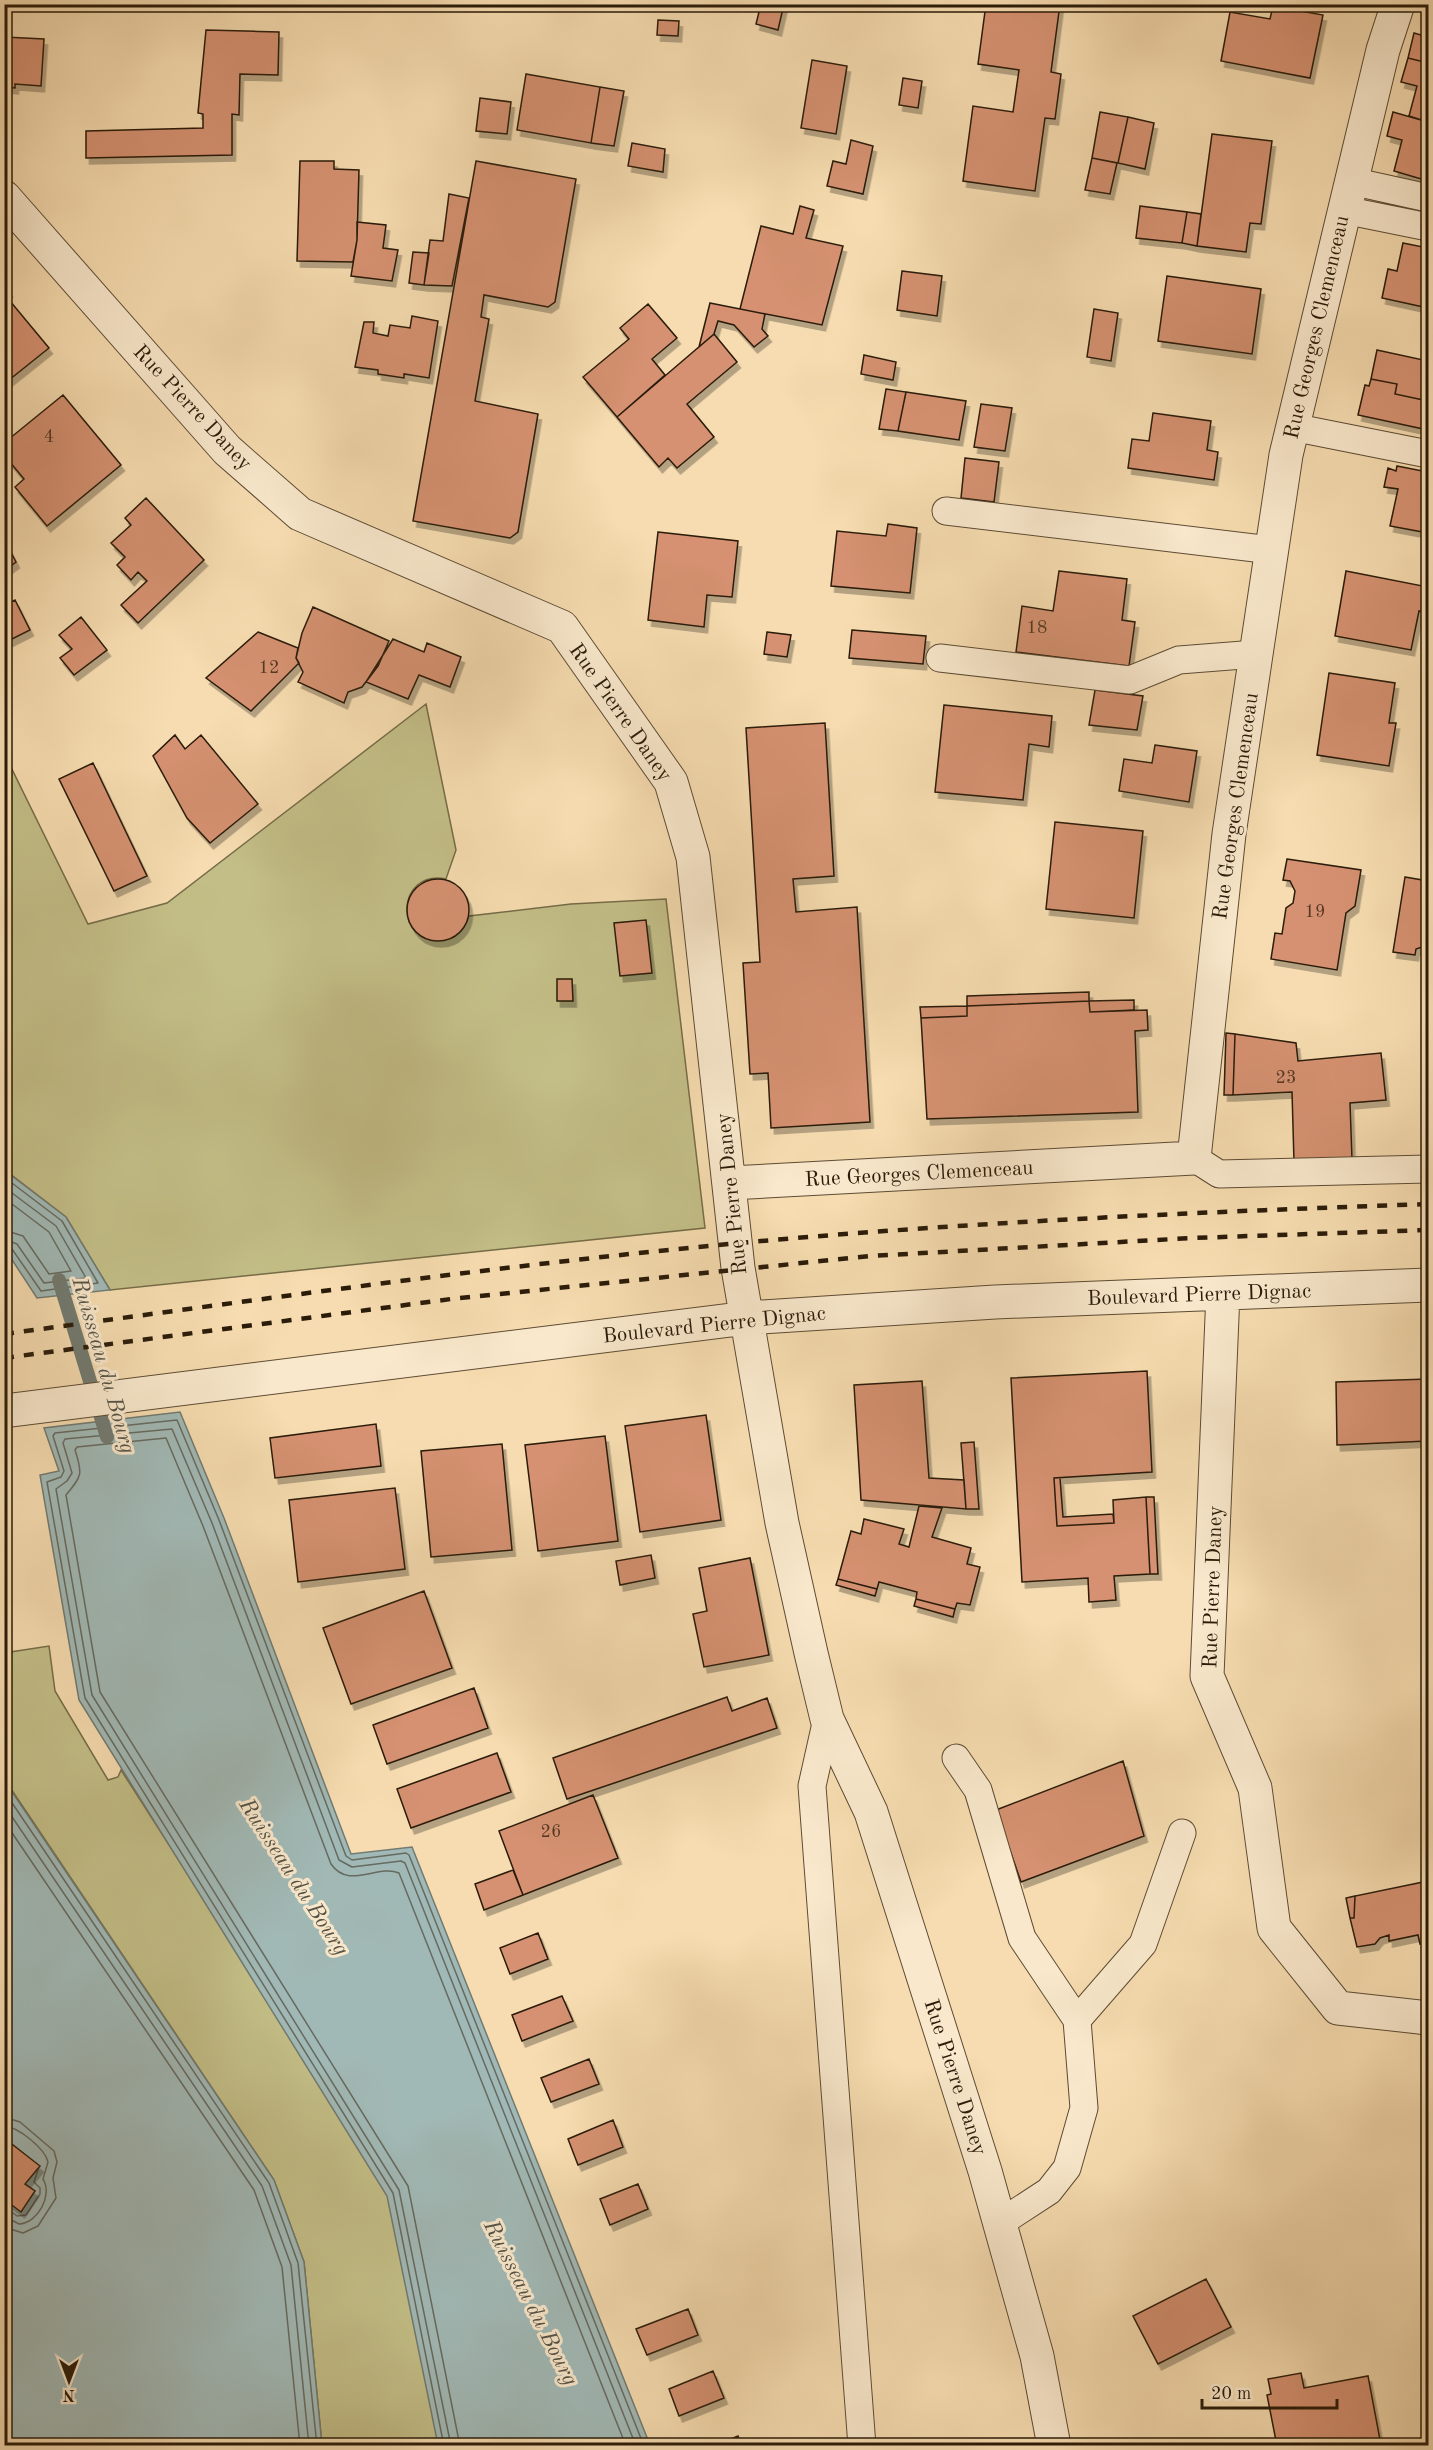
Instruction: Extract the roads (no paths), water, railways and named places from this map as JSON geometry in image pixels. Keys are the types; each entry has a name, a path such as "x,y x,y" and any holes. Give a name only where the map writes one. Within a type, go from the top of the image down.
{"street":[{"name":"Rue Georges Clemenceau","path":"730,1184 1194,1158 1229,834 1292,427 1383,50 1398,4"},
{"name":"Rue Pierre Daney","path":"4,197 227,450 300,514 562,627 671,782 693,857 738,1269 782,1523 827,1719 871,1812 1000,2223 1037,2356 1054,2445"},
{"name":"Boulevard Pierre Dignac","path":"4,1411 747,1318 995,1302 1428,1285"},
{"name":"Rue Pierre Daney","path":"1223,1293 1207,1676 1256,1788 1274,1928 1338,2008 1428,2018"}],"lane":[{"path":"1348,196 1428,198"},
{"path":"1348,196 1428,227"},
{"path":"1292,427 1428,454"},
{"path":"946,511 1272,550"},
{"path":"940,658 1130,680 1179,660 1256,654"},
{"path":"1194,1158 1220,1174 1428,1169"},
{"name":"Rue Pierre Daney","path":"827,1719 812,1786 862,2445"},
{"path":"956,1758 978,1790 1022,1938 1077,2020 1084,2108 1067,2168 1049,2191 1000,2223"},
{"path":"1077,2020 1143,1944 1182,1833"}],"water":[{"path":"4,1170 66,1217 110,1290 37,1298 5,1249"},
{"path":"180,1412 224,1518 351,1854 412,1847 650,2445 438,2445 387,2196 79,1700 40,1475 59,1471 44,1428"},
{"path":"4,1780 274,2180 304,2262 322,2445 5,2445 5,2199 21,2211 35,2191 25,2184 35,2163 5,2138"}],"waterway":[{"name":"Ruisseau du Bourg","path":"59,1280 107,1437"}],"railway":[{"path":"4,1334 463,1273 739,1243 911,1229 1084,1219 1428,1204"},
{"path":"4,1358 451,1299 870,1256 1192,1238 1428,1230"}]}
